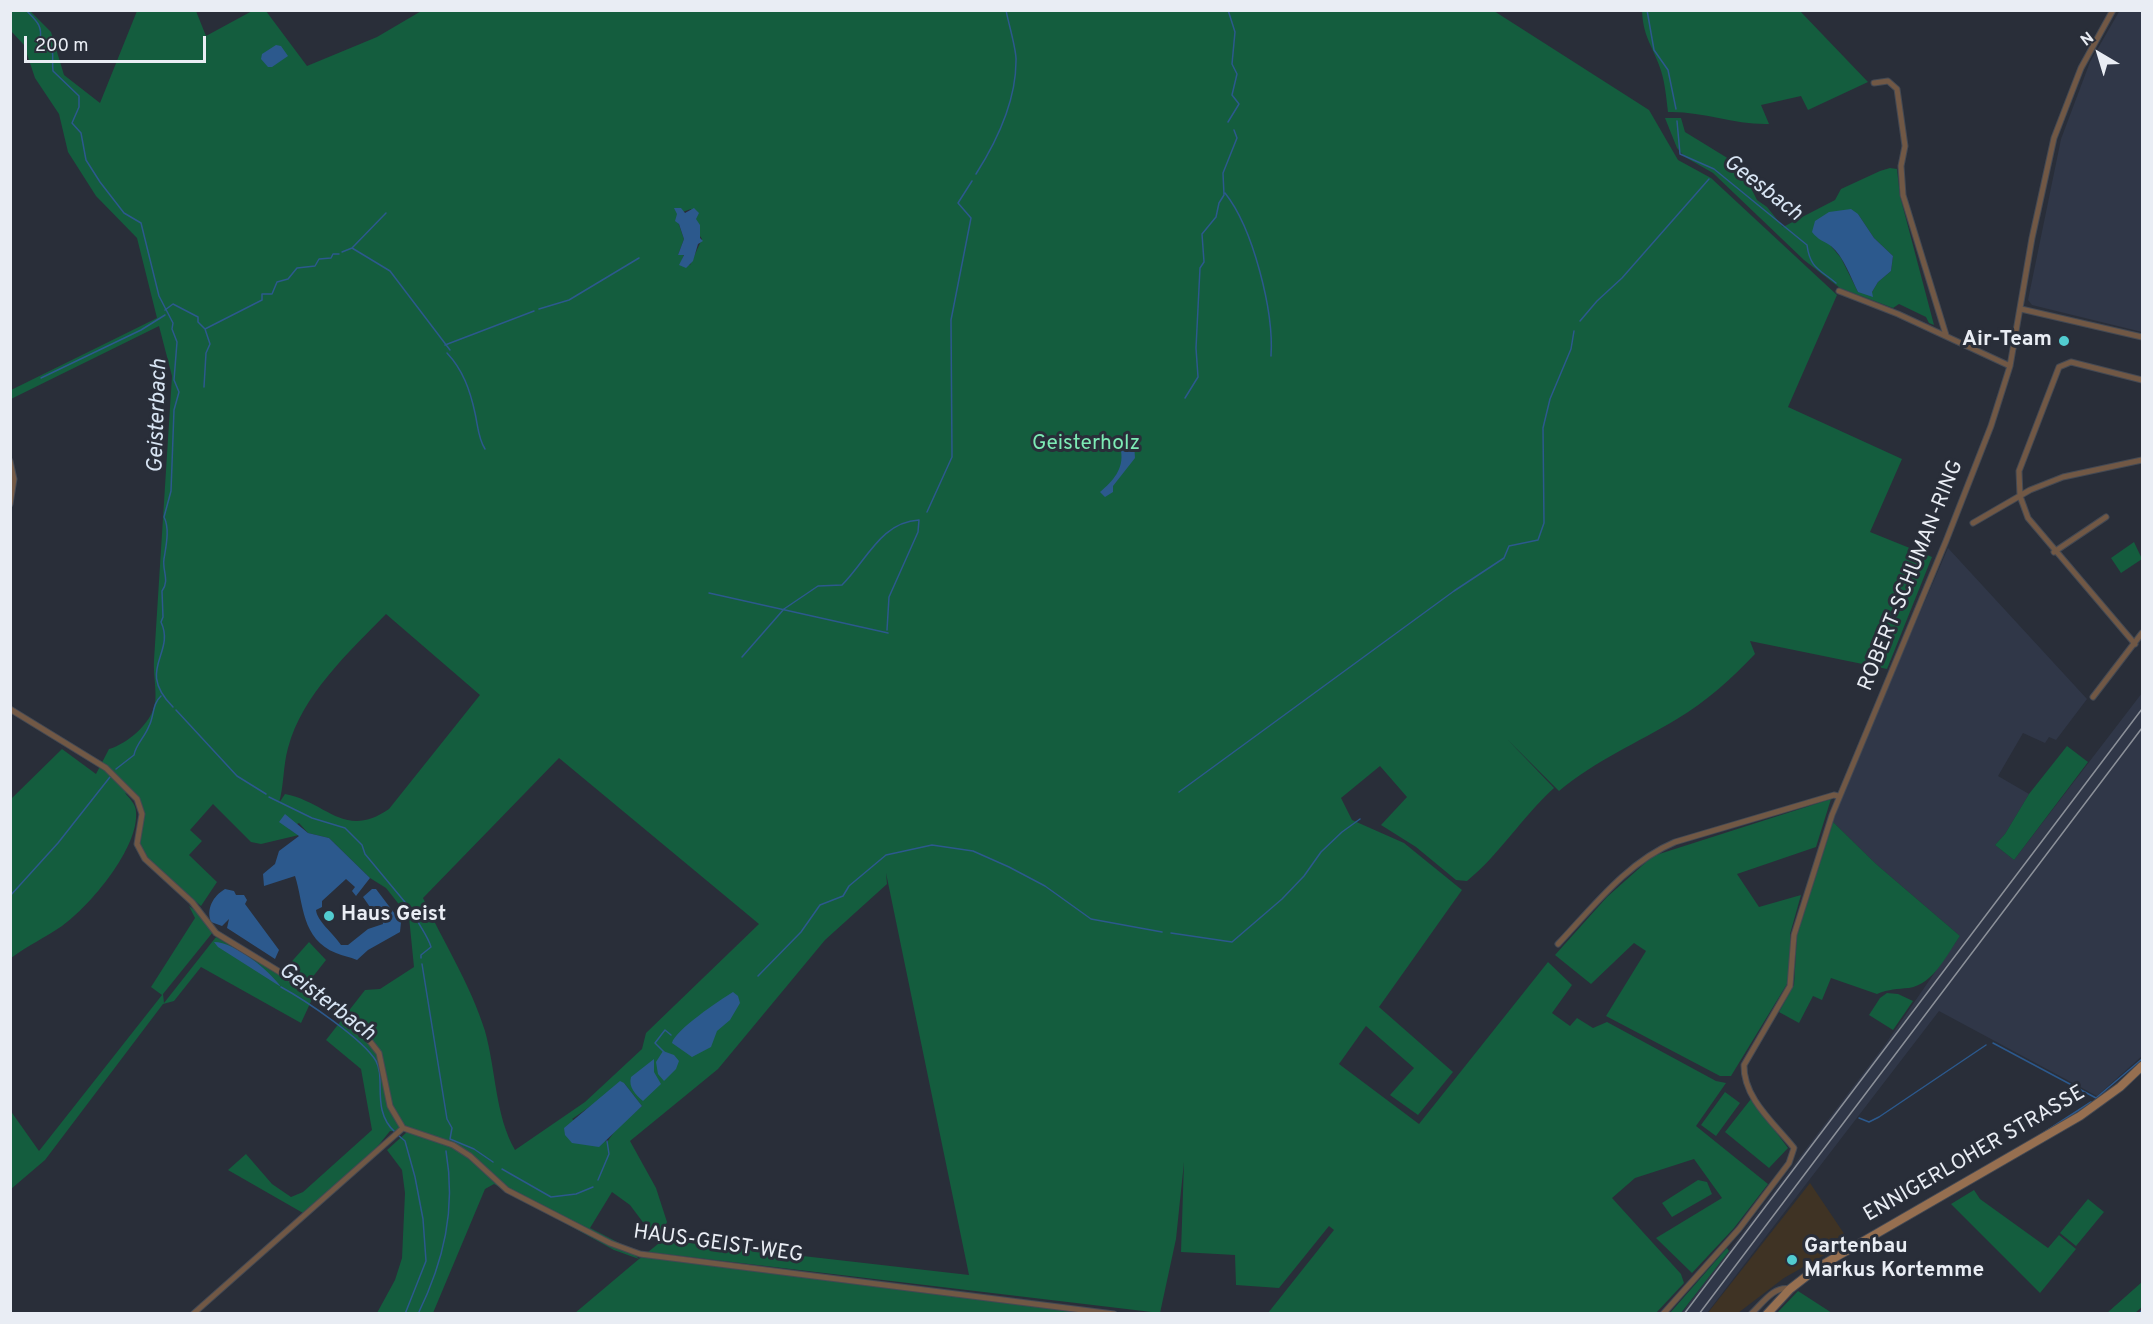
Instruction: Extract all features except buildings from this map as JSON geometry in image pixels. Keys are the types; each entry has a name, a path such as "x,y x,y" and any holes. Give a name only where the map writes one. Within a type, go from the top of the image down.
{"main road":[{"name":"ENNIGERLOHER STRASSE","path":"1767,1314 1790,1289 1816,1268 2080,1116 2120,1088 2142,1066"}],"street":[{"name":"ROBERT-SCHUMAN-RING","path":"1663,1314 1739,1229 1789,1163 1794,1148 1750,1094 1744,1080 1744,1065 1790,986 1794,935 1838,796 1953,524 1991,426 2010,366 2032,238 2054,138 2081,68 2113,10"},
{"path":"1874,83 1888,81 1897,89 1905,146 1901,166 1903,195 1947,335"},
{"path":"1839,291 1947,335 2010,366"},
{"path":"2021,309 2142,337"},
{"path":"2135,644 2054,552 2028,518 2020,496 2019,471 2059,367 2071,362 2142,380"},
{"path":"10,461 14,494 10,504"},
{"path":"1973,523 2020,496 2078,472 2142,462"},
{"path":"2054,552 2106,517"},
{"path":"2093,697 2142,633"},
{"path":"10,709 106,768 137,799 142,814 137,844 145,859 203,914 216,933 329,1002 367,1036 379,1053 390,1106 399,1132 193,1314"},
{"path":"1558,944 1603,895 1650,852 1686,839 1834,795 1838,796"},
{"name":"HAUS-GEIST-WEG","path":"399,1132 461,1149 507,1190 610,1243 640,1254 1114,1314"},
{"path":"1751,1314 1775,1291 1790,1289"}],"shaded area":[{"path":"2120,10 2142,11 2142,332 2032,305 2028,300 2061,139 2090,62"},
{"path":"1948,548 2087,699 2056,740 2049,737 2045,743 2023,733 1998,776 2029,794 2005,834 1995,845 2014,860 2142,693 2142,1056 2097,1096 1939,1011 1707,1313 1681,1314 1884,1046 1960,936 1876,864 1833,822 1847,781"},
{"path":"1810,1183 1849,1241 1784,1278 1738,1313 1707,1314"}],"green space":[{"name":"Geisterholz","path":"423,10 1494,11 1649,110 1678,160 1711,178 1837,295 1788,407 1902,459 1870,532 1932,557 1887,669 1750,641 1755,654 1708,697 1677,719 1587,770 1559,791 1507,739 1554,788 1467,881 1456,880 1416,847 1381,825 1407,797 1380,766 1341,798 1352,820 1404,843 1462,890 1379,1007 1453,1072 1418,1115 1390,1095 1414,1068 1366,1026 1339,1064 1419,1124 1548,962 1572,985 1552,1013 1570,1026 1577,1018 1593,1028 1607,1022 1716,1081 1726,1083 1696,1126 1768,1184 1734,1228 1692,1273 1656,1238 1722,1198 1694,1159 1635,1178 1612,1198 1681,1274 1684,1283 1656,1313 1268,1313 1334,1230 1329,1226 1279,1288 1236,1285 1235,1255 1181,1252 1184,1162 1176,1239 1160,1313 648,1252 663,1240 969,1275 886,873 887,884 825,940 718,1069 630,1141 656,1188 667,1222 663,1230 654,1237 630,1205 612,1192 590,1228 627,1247 639,1259 614,1250 494,1184 485,1189 433,1313 377,1313 395,1280 402,1258 405,1193 402,1170 387,1150 407,1132 390,1131 369,1157 303,1213 228,1170 246,1154 272,1184 291,1197 303,1192 372,1130 361,1069 326,1040 365,990 380,989 414,967 409,917 386,888 370,878 329,838 308,833 299,823 289,829 299,835 261,844 251,842 213,804 190,830 202,841 189,855 217,882 201,906 156,868 141,851 138,844 142,813 139,798 125,793 136,809 135,826 130,842 111,875 99,891 73,917 11,958 11,799 62,749 96,774 109,749 123,743 138,732 153,711 156,694 154,660 172,376 159,326 11,399 11,390 157,318 137,238 96,196 68,152 59,114 35,78 24,45 11,31 11,11 30,11 51,32 64,75 100,103 137,11 196,11 206,36 252,11 266,11 307,66 377,37","holes":["691,209 702,239 690,265 681,263 684,254 678,255 684,239 677,214","386,614 480,695 389,809 373,818 360,821 347,820 300,798 285,794 279,803 288,748 295,729 315,692 342,659","559,758 759,924 646,1033 642,1049 585,1102 515,1150 503,1122 489,1046 479,1014 465,980 423,898","624,1083 642,1106 617,1128 607,1142 572,1119"]},
{"path":"1642,10 1800,11 1868,82 1808,110 1801,96 1761,105 1769,124 1668,112 1663,76 1646,33"},
{"path":"1665,118 1681,118 1685,132 1729,159 1749,184 1757,200 1767,207 1783,227 1835,200 1841,189 1880,171 1890,168 1897,169 1900,196 1934,325 1929,323 1926,317 1899,304 1893,308 1840,288 1804,260 1713,173 1685,157 1677,148","holes":["1858,214 1874,238 1893,256 1891,271 1878,282 1872,292 1858,292 1841,258 1831,246"]},
{"path":"2134,542 2142,559 2121,573 2111,558"},
{"path":"2067,746 2088,762 2014,860 1995,845 2005,834 2029,794"},
{"path":"1831,799 1816,847 1737,874 1759,907 1801,895 1790,934 1791,964 1787,984 1731,1076 1720,1076 1606,1016 1646,951 1634,943 1591,984 1555,955 1607,897 1653,856"},
{"path":"1833,822 1876,864 1960,936 1933,975 1926,981 1909,988 1877,994 1831,978 1822,1000 1813,996 1799,1023 1779,1012 1794,985 1797,935"},
{"path":"189,906 202,916 213,932 163,994 164,1003 216,937 314,995 301,1023 201,967 174,1001 163,1004 45,1160 11,1189 10,1110 39,1151 162,995 151,987 195,918"},
{"path":"309,942 326,960 308,983 288,972 286,968"},
{"path":"1887,993 1898,994 1913,1001 1893,1030 1869,1015 1880,998"},
{"path":"1725,1092 1740,1103 1716,1136 1701,1125"},
{"path":"1751,1099 1788,1148 1769,1168 1725,1132"},
{"path":"1698,1180 1707,1182 1712,1194 1672,1217 1662,1203"},
{"path":"1974,1190 1980,1199 2048,1248 2059,1235 2076,1249 2040,1293 1951,1204"},
{"path":"2088,1199 2104,1212 2076,1246 2060,1233"},
{"path":"1727,1248 1729,1251 1681,1313 1670,1313"},
{"path":"643,1256 1090,1313 575,1313"},
{"path":"2142,1282 2142,1307 2135,1313 2107,1313"},
{"path":"1798,1291 1832,1313 1777,1313"}],"water":[{"path":"276,45 281,46 288,56 272,67 268,67 261,59 262,54"},
{"path":"674,208 681,208 685,213 694,208 699,213 696,219 700,225 700,238 703,241 698,244 693,261 686,268 679,265 684,255 678,255 684,239 679,224 675,221 677,214"},
{"path":"1851,209 1858,214 1874,238 1893,256 1891,271 1878,282 1872,292 1873,297 1858,292 1840,256 1812,232 1815,221 1829,212"},
{"path":"1134,443 1135,458 1113,486 1113,492 1105,497 1100,492 1119,469 1121,451 1129,449"},
{"path":"285,814 308,833 329,838 370,878 356,896 352,891 355,887 346,879 322,901 322,907 316,910 322,923 341,945 348,945 368,929 383,924 382,917 372,910 363,897 372,889 376,889 401,922 400,932 368,950 357,960 341,955 325,947 310,930 295,876 264,886 263,874 275,864 279,851 299,836 279,822"},
{"path":"225,889 234,891 236,895 244,895 247,900 245,904 279,950 275,959 227,928 229,919 222,926 211,922 209,912 212,903"},
{"path":"214,942 232,947 251,958 281,987 218,947"},
{"path":"733,992 738,996 740,1003 730,1020 717,1031 711,1047 692,1057 672,1043 689,1023"},
{"path":"663,1051 674,1055 679,1061 676,1069 664,1081 658,1074 656,1062"},
{"path":"654,1059 654,1072 661,1084 643,1101 632,1087 631,1077"},
{"path":"620,1081 642,1106 599,1147 572,1143 565,1135 564,1128"}],"waterway":[{"name":"Geisterbach","path":"26,10 39,26 40,39 51,48 53,71 79,96 79,107 72,123 81,133 86,160 124,213 141,223 159,296 173,323 172,329 177,342 174,380 179,392 174,410 171,491 164,517 167,532 164,563 166,579 162,591 163,617 161,622 164,643 156,672 162,694 173,707"},
{"path":"976,174 998,135 1013,91 1016,56 1006,10"},
{"path":"1228,10 1235,32 1232,64 1237,74 1232,95 1239,104 1228,122"},
{"name":"Geesbach","path":"1647,10 1654,50 1668,70 1676,109"},
{"name":"Geesbach","path":"1677,121 1680,154 1714,169 1807,245 1813,263 1836,283"},
{"path":"1185,398 1198,377 1196,348 1200,268 1204,262 1202,234 1216,217 1219,203 1224,195 1223,173 1237,138 1234,130"},
{"path":"1580,321 1597,301 1622,278 1709,179"},
{"path":"927,512 952,457 951,320 971,218 958,203 972,181"},
{"path":"1225,193 1244,227 1260,271 1269,316 1271,356"},
{"path":"352,248 386,213"},
{"path":"342,252 352,248 390,271 450,350"},
{"path":"165,310 173,304 198,317 198,322 205,329 262,300 262,294 272,294 277,282 288,279 297,268 315,266 319,259 331,258 333,254 339,254"},
{"path":"539,309 569,300 639,258"},
{"path":"445,345 534,311"},
{"path":"41,378 141,330 165,315"},
{"path":"204,387 206,353 210,344 205,329"},
{"path":"1179,792 1454,591 1504,558 1509,546 1538,540 1544,523 1543,428 1550,399 1571,349 1574,331"},
{"path":"447,353 462,373 468,388 485,449"},
{"path":"742,657 784,609 818,586 842,585 876,544 894,527 919,520 918,532 889,597 887,630"},
{"path":"709,593 888,633"},
{"path":"116,769 134,755 161,696"},
{"name":"Geisterbach","path":"176,710 237,776 266,794"},
{"path":"10,896 58,843 110,777"},
{"name":"Geisterbach","path":"269,797 312,818 345,828 362,845 365,854 414,913 431,947 421,955 421,958"},
{"path":"1171,933 1232,942 1282,899 1304,876 1321,852 1360,819"},
{"path":"758,976 801,932 820,905 843,896 849,886 886,855 932,845 973,851 1009,867 1045,886 1091,919 1162,932"},
{"name":"Geisterbach","path":"422,964 447,1119 452,1128 450,1139 474,1149 493,1162"},
{"name":"Geisterbach","path":"281,987 333,1021 369,1052 379,1068 383,1114 395,1132"},
{"path":"664,1052 655,1043 665,1030 671,1035"},
{"path":"1993,1043 2096,1098 2142,1059"},
{"path":"1859,1118 1869,1122 1879,1117 1986,1045"},
{"path":"2040,1135 2091,1102"},
{"name":"Geisterbach","path":"398,1135 405,1141 415,1177 423,1219 426,1261 405,1314"},
{"path":"598,1180 609,1154 607,1141"},
{"name":"Geisterbach","path":"418,1314 435,1274 446,1234 449,1193 446,1151"},
{"path":"502,1169 551,1197 576,1194 593,1187"},
{"path":"2139,1314 2142,1310"}],"railway":[{"path":"1684,1314 2142,709"},
{"path":"1699,1314 2142,728"}],"place":[{"name":"Air-Team","path":"2064,341"},
{"name":"Haus Geist","path":"329,916"},
{"name":"Gartenbau Markus Kortemme","path":"1792,1260"}]}
